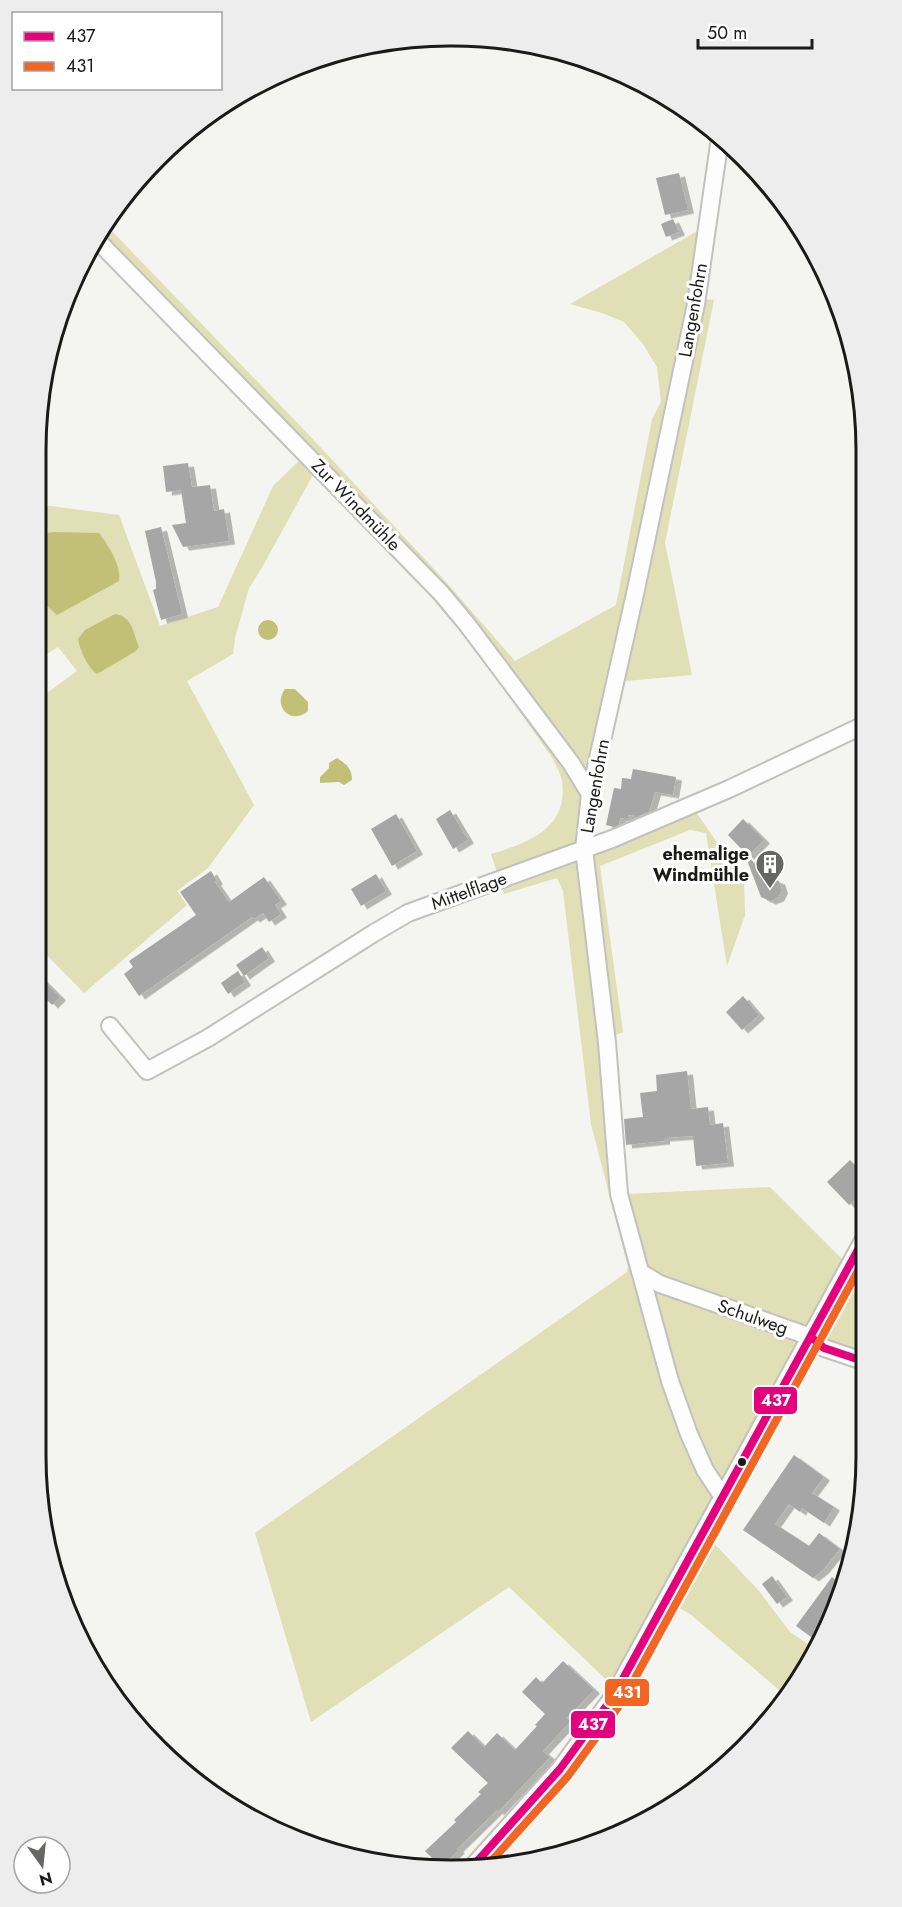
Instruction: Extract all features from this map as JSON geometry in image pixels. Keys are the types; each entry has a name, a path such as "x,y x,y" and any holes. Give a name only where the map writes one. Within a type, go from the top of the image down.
{"street":[{"name":"Langenfohrn","path":"719,148 696,304 590,794 584,849 607,1043 619,1194 670,1381 705,1470 723,1497"},
{"name":"Zur Windmühle","path":"103,246 441,593 571,764 590,794"},
{"name":"Mittelflage","path":"110,1026 147,1071 208,1038 408,913 584,849 729,789 856,729"},
{"path":"479,1860 560,1769 613,1697 856,1254"},
{"name":"Schulweg","path":"640,1272 660,1284 811,1337 825,1347 856,1358"}],"green space":[{"path":"701,229 692,298 714,300 665,543 692,675 625,681 592,828 592,850 694,809 744,882 745,915 727,966 706,833 690,830 600,866 623,1032 613,1036 627,1194 770,1187 853,1270 856,1269 856,1366 808,1349 709,1538 759,1591 790,1632 809,1644 787,1681 780,1691 690,1614 674,1605 639,1678 615,1719 594,1749 524,1834 516,1821 615,1688 509,1587 311,1722 255,1533 627,1272 628,1267 591,1124 563,891 557,878 504,894 491,854 519,845 543,831 552,822 559,811 562,797 561,778 553,759 472,644 403,565 314,473 249,588 235,638 233,654 187,681 254,805 208,868 177,891 187,905 84,993 46,954 46,694 77,671 58,647 46,655 46,505 119,515 160,626 218,607 273,486 300,460 226,385 239,378 107,239 112,231 309,435 446,582 515,661 616,605 652,419 661,402 657,367 643,344 624,322 570,304"}],"shaded area":[{"path":"46,533 99,533 114,556 119,581 57,615 46,605"},
{"path":"115,614 121,615 128,621 139,647 97,674 84,658 78,639 85,630"},
{"path":"264,620 272,620 278,626 278,634 272,640 264,640 258,634 258,626"},
{"path":"285,689 295,689 308,702 308,711 295,716 285,712 281,702"},
{"path":"337,758 348,767 352,780 344,785 339,782 320,783 320,777 329,768 329,763"}],"building":[{"path":"679,173 688,210 665,215 656,178"},
{"path":"673,219 679,232 666,237 661,224"},
{"path":"188,463 192,487 210,485 214,511 224,509 229,541 183,547 172,525 186,523 181,490 166,492 163,466"},
{"path":"161,527 182,614 161,620 153,590 156,589 156,582 145,531"},
{"path":"633,769 676,777 673,795 655,792 649,812 638,816 628,815 628,819 620,818 619,825 614,827 606,825 614,788 621,789 622,778 631,779"},
{"path":"450,810 468,840 453,849 436,819"},
{"path":"396,814 417,851 392,866 371,829"},
{"path":"743,819 764,840 748,856 728,835"},
{"name":"ehemalige Windmühle","path":"750,858 766,879 779,881 782,890 778,898 770,901 761,897 747,860"},
{"path":"211,871 217,881 215,882 229,902 264,877 281,901 275,905 281,914 269,922 263,913 254,919 252,917 139,996 124,974 133,967 129,961 196,915 180,892"},
{"path":"376,874 386,891 361,906 351,889"},
{"path":"262,947 269,958 244,976 236,965"},
{"path":"238,971 245,982 228,994 221,983"},
{"path":"46,983 60,997 52,1005 46,999"},
{"path":"743,996 759,1015 742,1030 726,1012"},
{"path":"687,1071 691,1109 708,1107 710,1125 723,1123 728,1163 696,1166 693,1136 664,1138 664,1141 626,1145 624,1119 643,1117 640,1093 657,1091 656,1075"},
{"path":"850,1160 856,1166 856,1199 849,1205 827,1182"},
{"path":"794,1455 824,1477 812,1493 834,1507 824,1523 802,1508 800,1512 789,1504 775,1524 809,1546 819,1533 840,1549 823,1570 813,1578 743,1530"},
{"path":"772,1576 787,1597 777,1604 762,1584"},
{"path":"832,1577 836,1580 834,1586 812,1638 796,1626"},
{"path":"563,1661 594,1690 567,1718 571,1721 543,1751 550,1757 448,1860 434,1860 425,1851 456,1822 454,1820 481,1794 478,1792 488,1783 451,1748 468,1731 484,1747 497,1733 515,1750 545,1714 522,1692 536,1677 542,1683"}],"transit line":[{"name":"437","path":"479,1860 560,1769 613,1697 856,1253"},
{"name":"431","path":"494,1858 568,1776 622,1702 856,1274"},
{"name":"437","path":"811,1337 824,1348 856,1359"}],"place":[{"name":"ehemalige Windmühle","path":"770,890"}]}
